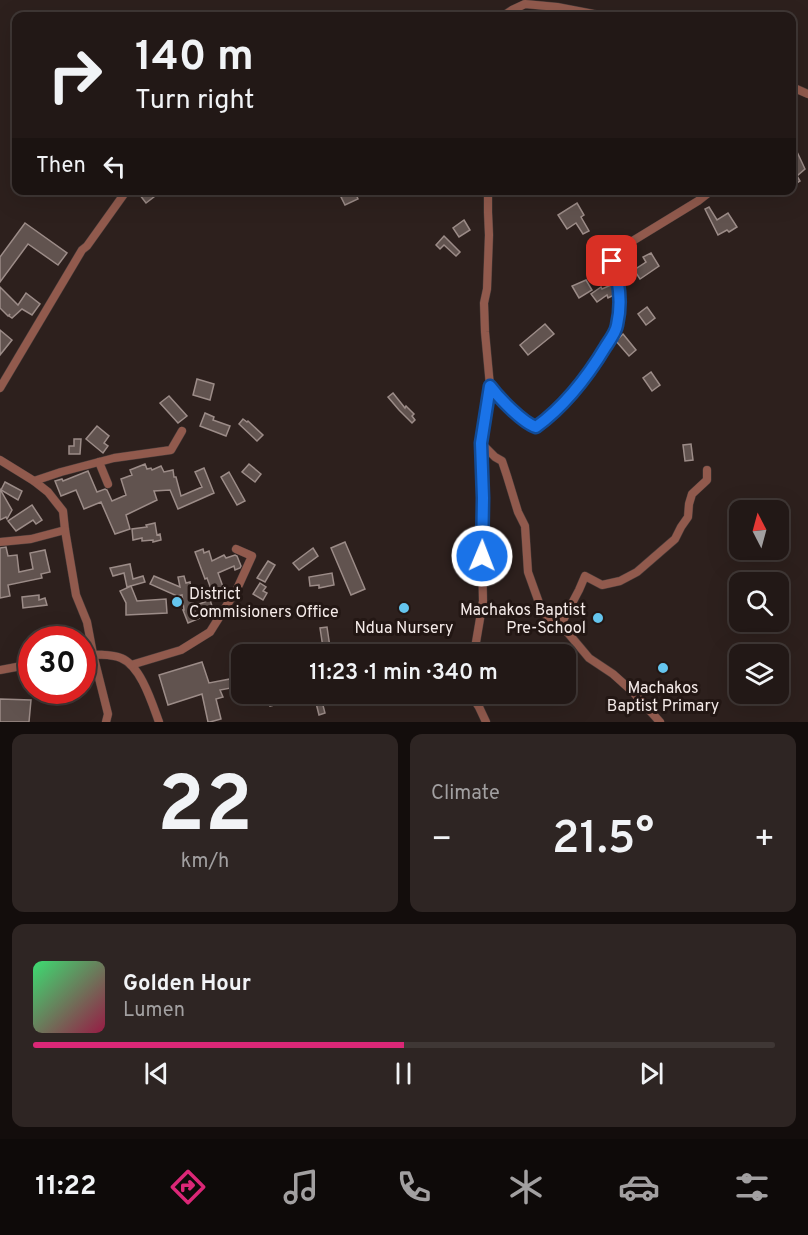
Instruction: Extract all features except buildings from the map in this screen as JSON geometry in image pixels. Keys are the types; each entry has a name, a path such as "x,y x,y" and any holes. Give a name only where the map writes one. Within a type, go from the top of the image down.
{"street":[{"path":"509,12 524,2 583,12"},
{"path":"0,388 82,250 123,195"},
{"path":"476,644 483,601 481,443 490,386 484,303 489,235 488,195"},
{"path":"490,386 529,425 536,427 542,423 588,374 617,328 620,297 618,277 612,261 615,254 705,195"},
{"path":"0,371 7,378"},
{"path":"34,481 114,458 171,450 182,431"},
{"path":"481,443 502,461 518,512 525,526 528,572 546,618 568,633 590,658 633,692 660,722"},
{"path":"0,460 48,492 63,512 76,595 88,626"},
{"path":"99,462 108,484"},
{"path":"559,628 585,576 602,585 620,581 637,572 675,539 688,517 692,494 707,480 707,470"},
{"path":"0,542 30,539 65,530"},
{"path":"131,665 182,650 210,632 237,589 252,556 236,549"},
{"path":"96,654 120,658 131,665 150,696 159,722"},
{"path":"96,666 108,714 106,722"},
{"path":"0,670 18,667"},
{"path":"477,704 486,722"}],"place":[{"name":"District Commisioners Office","path":"177,602"},
{"name":"Ndua Nursery","path":"404,608"},
{"name":"Machakos Baptist Pre-School","path":"598,618"},
{"name":"Machakos Baptist Primary","path":"663,668"}],"route":[{"path":"482,556 481,443 490,386 529,425 536,427 552,413 588,374 617,328 620,297 618,277 612,261"}]}
